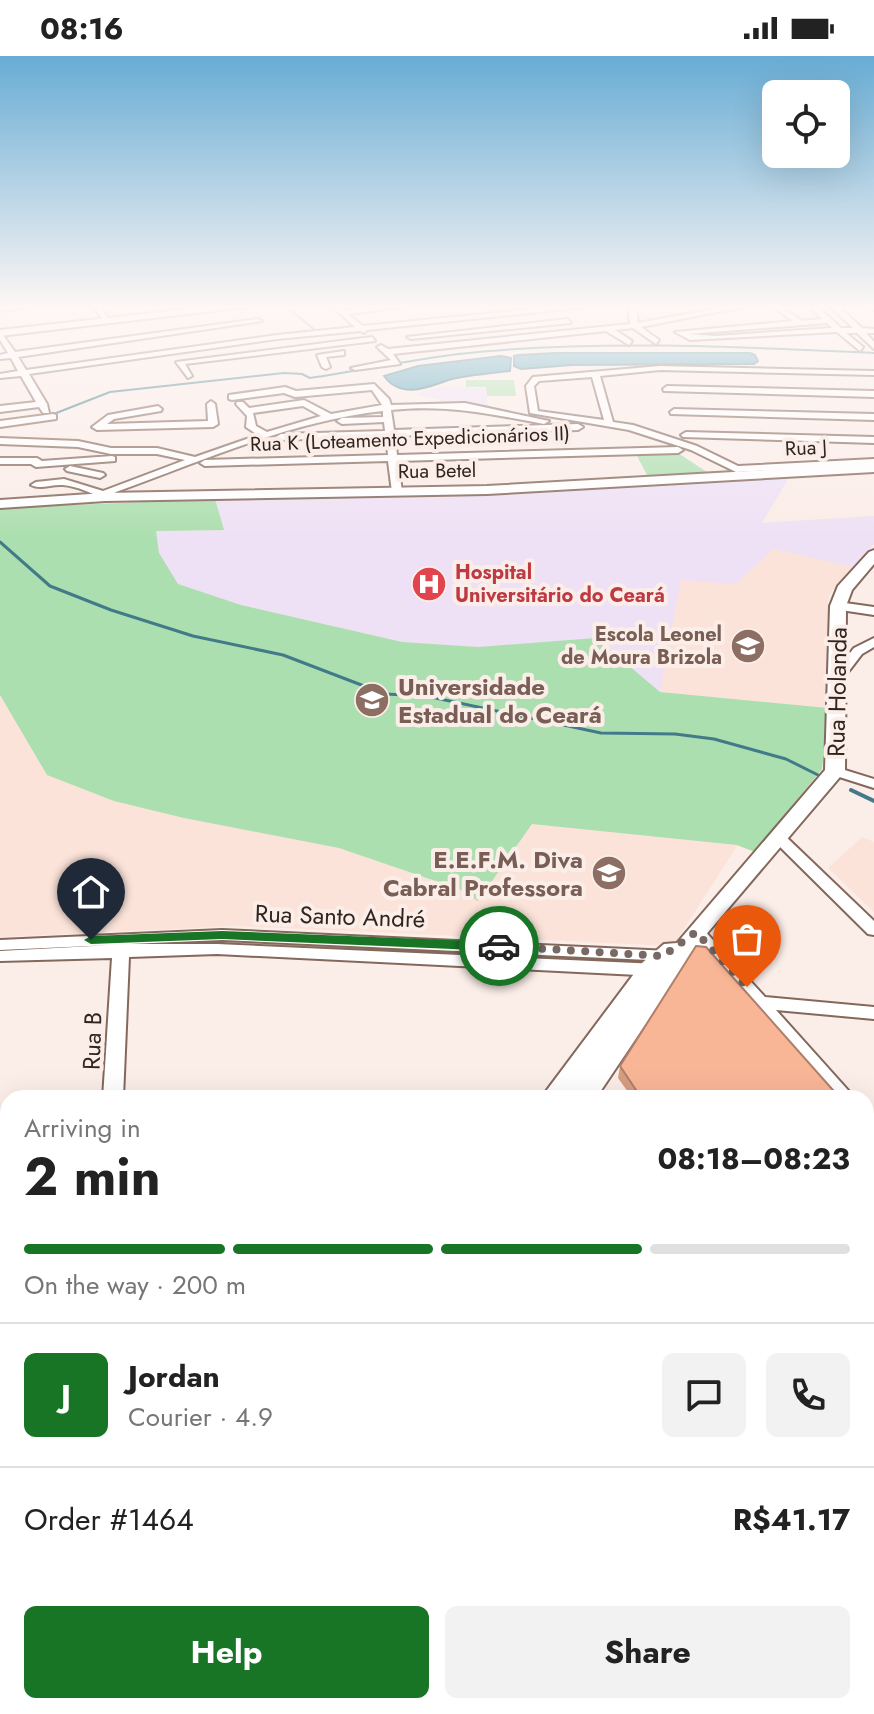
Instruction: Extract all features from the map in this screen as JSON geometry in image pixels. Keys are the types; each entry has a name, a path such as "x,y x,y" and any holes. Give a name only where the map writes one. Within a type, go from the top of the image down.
{"street":[{"path":"29,383 46,413"},
{"path":"533,383 533,412 609,423 669,440 874,442"},
{"path":"598,383 609,423"},
{"path":"665,383 674,412 689,440"},
{"path":"397,492 394,459 390,433 388,419 385,407 385,397 374,387 295,394 285,390 232,397 248,411 251,427 266,437 390,433 472,430 581,427"},
{"path":"337,389 359,409"},
{"path":"667,389 874,394"},
{"path":"248,411 335,403"},
{"path":"97,427 213,424 211,404"},
{"path":"309,405 329,417"},
{"path":"433,405 441,431"},
{"path":"36,485 64,482 104,496 306,423 359,409 433,405 623,432 678,450 722,477"},
{"path":"464,407 472,430"},
{"path":"0,409 46,413"},
{"path":"0,441 57,443 82,440 111,417 158,409"},
{"path":"674,412 874,417"},
{"path":"0,424 46,413"},
{"path":"46,413 37,430 41,432 82,440 104,450 157,451 194,462"},
{"path":"306,423 388,419"},
{"path":"328,435 329,460"},
{"path":"296,436 296,461"},
{"name":"Rua J","path":"689,440 727,467 740,469 874,465"},
{"path":"36,501 36,463 57,443"},
{"path":"157,451 166,443"},
{"path":"206,444 222,451"},
{"name":"Rua K (Loteamento Expedicionários II)","path":"194,462 678,450"},
{"path":"0,461 36,463 104,459 132,451"},
{"path":"83,471 104,459"},
{"name":"Rua Betel","path":"0,504 104,496 397,492 722,477 874,465"},
{"path":"70,469 100,475"},
{"name":"Rua Holanda","path":"561,1090 664,963 696,932 835,771 838,606 844,589 873,557"},
{"path":"838,606 874,611"},
{"path":"837,677 858,651 874,642"},
{"path":"835,771 874,784"},
{"path":"777,836 874,930"},
{"path":"696,932 838,1090"},
{"name":"Rua Santo André","path":"0,945 120,945 664,963"},
{"name":"Rua Santo André","path":"0,956 120,945"},
{"name":"Rua B","path":"113,1090 120,945"},
{"name":"Rua Holanda","path":"587,1090 664,963"},
{"path":"762,1003 874,1013"}],"shaded area":[{"path":"441,387 486,388 488,409 440,403 439,399 413,394"},
{"name":"Hospital Universitário do Ceará","path":"790,476 762,523 874,516 874,544 853,567 773,549 736,584 681,580 660,692 631,670 478,647 402,642 241,605 177,584 159,553 155,531 223,530 215,499"},
{"name":"Universidade Estadual do Ceará","path":"107,502 762,523 874,516 874,544 831,592 828,601 828,708 822,769 755,852 737,846 673,946 235,926 0,937 0,508"},
{"path":"862,837 874,842 874,912 828,868"}],"green space":[{"path":"466,383 514,383 516,396 487,396 486,387 466,387"},
{"path":"678,453 710,474 648,477 636,454"},
{"path":"215,499 224,530 156,531 159,553 178,584 241,605 402,642 478,647 596,638 660,692 828,708 822,769 755,852 737,845 532,824 478,901 459,889 339,848 114,801 47,775 0,695 0,508"}],"water":[{"path":"391,383 439,383 409,390"}],"building":[{"path":"696,946 706,947 833,1090 636,1090 620,1066"}],"waterway":[{"path":"46,417 110,392 189,383"},
{"path":"0,542 50,586 111,610 193,636 283,655 385,694 426,696 601,733 675,734 714,739 786,759 820,776"},
{"path":"851,790 874,801"}],"way so far":[{"path":"499,946 663,956 696,932 747,987"}],"place":[{"name":"Hospital Universitário do Ceará","path":"429,584"},
{"name":"Escola Leonel de Moura Brizola","path":"748,646"},
{"name":"Universidade Estadual do Ceará","path":"372,700"},
{"name":"E.E.F.M. Diva Cabral Professora","path":"609,873"}],"route":[{"path":"91,940 222,935 499,946"}]}
